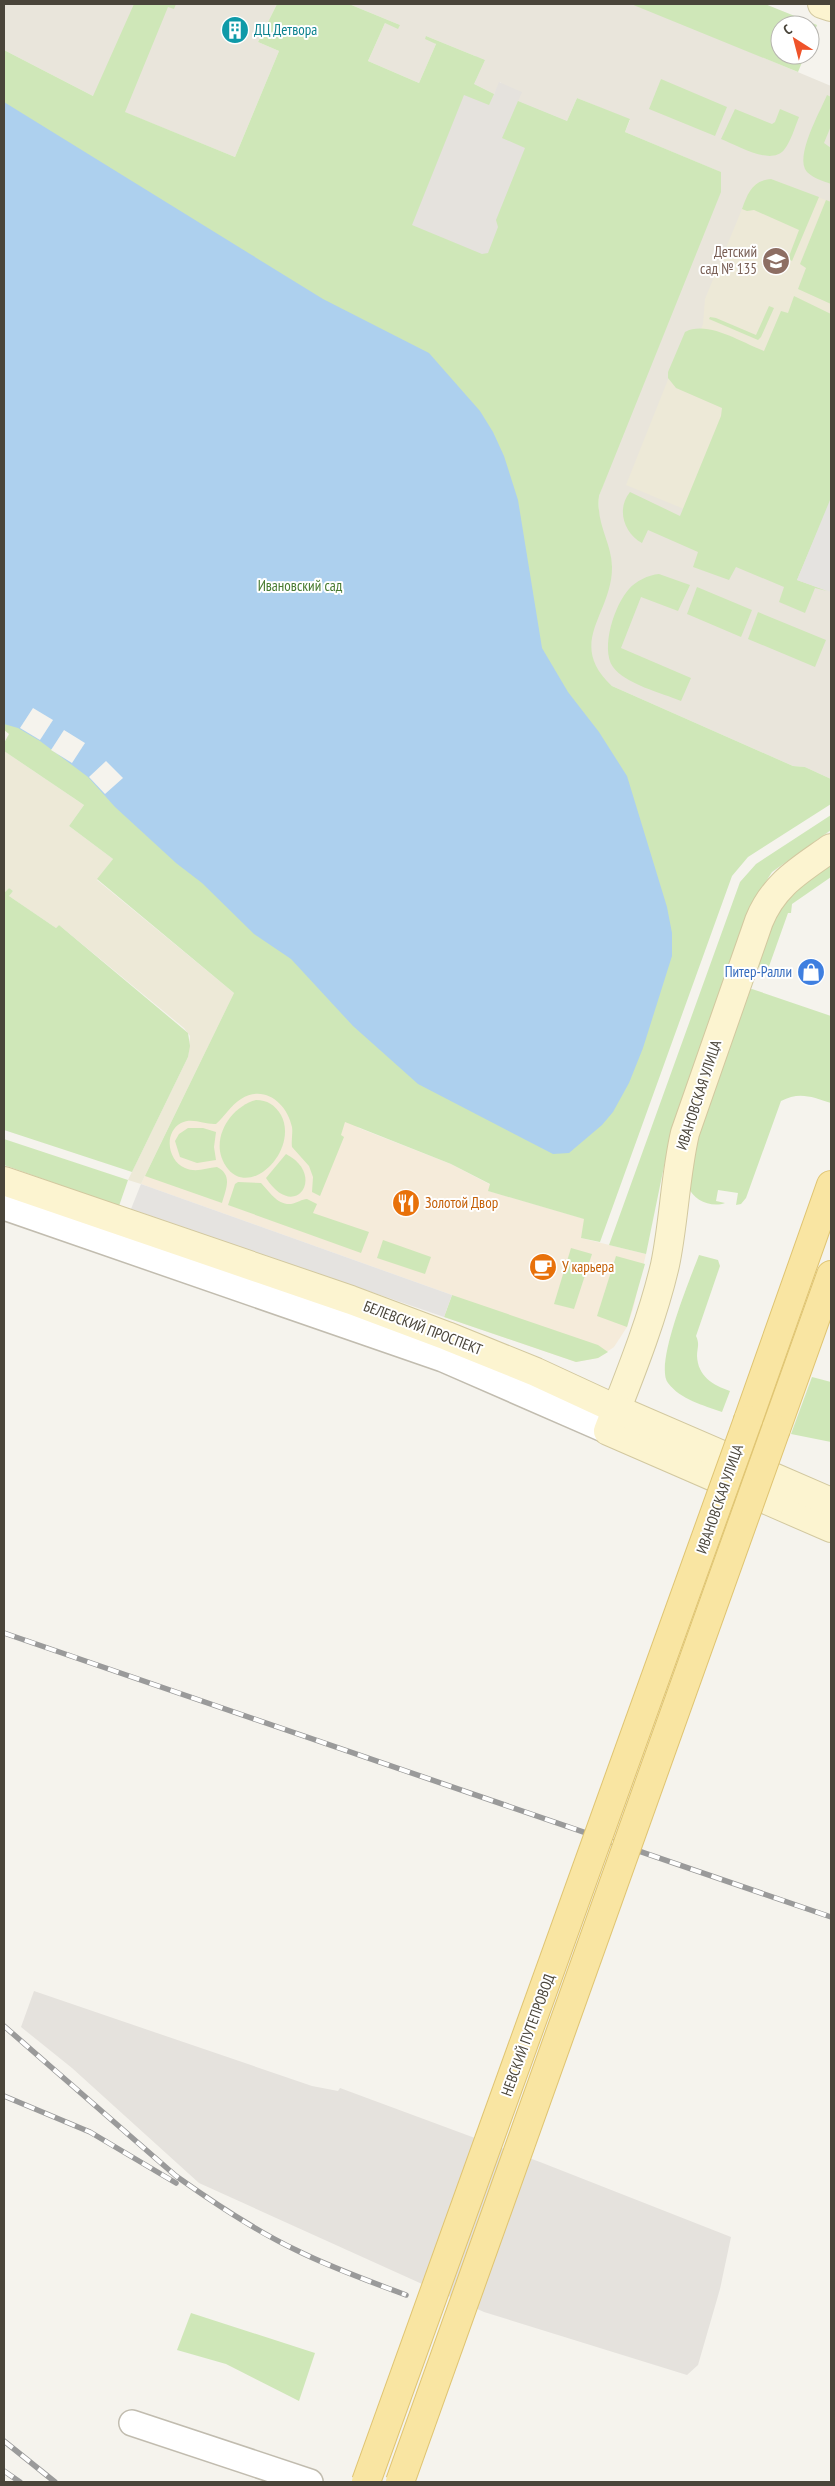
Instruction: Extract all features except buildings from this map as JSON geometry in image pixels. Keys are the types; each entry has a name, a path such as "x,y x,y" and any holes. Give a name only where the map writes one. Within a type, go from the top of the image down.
{"main road":[{"name":"ИВАНОВСКАЯ УЛИЦА","path":"689,1588 831,1185"},
{"name":"ИВАНОВСКАЯ УЛИЦА","path":"715,1599 831,1275"},
{"name":"НЕВСКИЙ ПУТЕПРОВОД","path":"366,2482 689,1588"},
{"name":"НЕВСКИЙ ПУТЕПРОВОД","path":"400,2482 715,1599"}],"street":[{"path":"822,4 831,8"},
{"name":"ИВАНОВСКАЯ УЛИЦА","path":"612,1420 665,1264 679,1157 685,1133 759,921 772,894 782,883 831,848"},
{"name":"БЕЛЕВСКИЙ ПРОСПЕКТ","path":"4,1181 395,1316 536,1372 612,1420 831,1528"},
{"name":"БЕЛЕВСКИЙ ПРОСПЕКТ","path":"4,1207 443,1359 831,1502"},
{"path":"132,2423 310,2482"}],"shaded area":[{"path":"4,4 277,4 258,42 279,51 235,157 124,112 4,50"},
{"path":"349,4 636,4 770,60 770,65 781,65 831,86 831,779 805,767 793,766 612,686 600,676 591,652 591,634 608,589 612,566 599,520 599,496 718,171 625,132 630,120 577,98 567,121 518,101 500,82 494,94 474,84 485,60 426,36 436,44 419,83 368,61 385,23 400,25"},
{"path":"476,56 485,60 474,84 494,94 499,82 522,92 518,101 567,121 495,306 384,250"},
{"name":"Детский сад № 135","path":"771,179 831,202 831,396 696,340 703,324 705,299 749,192 755,184"},
{"path":"675,362 817,418 766,543 626,485"},
{"path":"831,500 831,592 797,580"},
{"path":"4,751 84,805 69,826 113,859 97,880 234,993 141,1184 128,1180 188,1057 190,1036 184,1028 59,925 56,928 9,896 13,891 9,888 4,893"},
{"path":"234,993 359,1128 451,1164 491,1185 489,1191 585,1219 581,1238 646,1254 627,1327 614,1347 598,1358 576,1362 444,1317 452,1295 141,1184"},
{"path":"141,1184 452,1295 444,1317 131,1209"},
{"path":"34,1991 312,2086 338,2091 340,2088 540,2162 731,2237 720,2289 698,2365 687,2375 484,2312 199,2183 72,2068 21,2027"}],"green space":[{"name":"Ивановский сад","path":"134,4 176,4 174,9 168,7 125,112 235,157 279,51 258,42 277,4 349,4 400,25 398,29 385,23 368,61 419,83 436,44 425,39 426,36 485,60 474,84 494,94 489,105 464,95 412,225 482,254 488,253 498,227 496,220 525,148 502,138 518,101 567,121 577,98 630,119 625,132 721,172 721,192 599,496 600,516 612,566 606,599 592,641 592,655 599,670 612,686 793,766 805,767 831,779 831,804 748,857 732,876 600,1242 581,1238 584,1219 488,1191 490,1184 451,1164 345,1122 341,1135 344,1137 320,1196 312,1192 313,1177 309,1166 292,1147 292,1127 285,1110 273,1098 266,1095 250,1095 241,1099 216,1124 185,1121 175,1128 172,1133 170,1147 179,1164 193,1170 217,1167 225,1174 227,1183 222,1203 145,1176 234,993 97,879 113,859 69,826 84,805 4,751 4,743 9,734 4,730 4,50 93,96"},
{"path":"631,4 765,4 792,15 770,15 770,61"},
{"path":"781,65 801,65 798,72"},
{"path":"661,79 727,107 715,136 649,109"},
{"path":"827,95 831,97 831,126 824,143 831,148 831,184 809,174 804,165 806,146"},
{"path":"735,109 772,124 775,122 780,109 799,117 784,150 771,156 762,155 721,139"},
{"path":"771,179 819,197 792,261 788,259 799,230 754,210 747,211 742,209 755,185"},
{"path":"826,200 831,202 831,304 798,289 806,268 800,264"},
{"path":"794,296 831,314 831,500 797,580 827,591 815,588 805,613 779,602 784,587 736,567 729,580 693,567 698,552 648,530 642,543 636,539 627,527 623,513 623,506 630,492 680,516 721,416 722,408 676,388 668,378 668,372 685,332 694,329 714,331 764,351 781,311 788,313"},
{"path":"769,306 774,308 758,340 709,319 710,317 716,318 756,335"},
{"path":"659,574 690,585 678,611 641,597 621,648 691,678 681,701 626,678 613,667 609,659 608,649 611,626 614,615 624,596 639,581"},
{"path":"697,587 752,610 741,637 687,614"},
{"path":"758,612 826,640 815,667 748,639"},
{"path":"831,815 831,830 772,872 754,900 669,1142 646,1254 609,1245 740,882 756,864"},
{"path":"831,862 831,877 792,904 791,913 788,913 767,972 757,966 769,926 782,901"},
{"path":"9,888 13,891 9,896 56,928 59,925 188,1033 190,1046 188,1057 132,1172 4,1130 4,893"},
{"path":"752,989 831,1016 831,1103 812,1097 800,1096 794,1096 781,1101 746,1198 741,1204 736,1205 738,1193 718,1190 716,1201 725,1203 714,1205 698,1199 690,1191 687,1182 687,1170 746,990"},
{"path":"256,1100 270,1104 281,1115 285,1128 284,1142 270,1166 260,1174 249,1178 238,1176 228,1169 222,1159 220,1148 224,1127 230,1118 237,1110"},
{"path":"188,1128 203,1128 216,1132 214,1147 216,1160 197,1163 180,1157 175,1141 179,1134"},
{"path":"4,1139 128,1180 119,1206 4,1165"},
{"path":"286,1154 298,1163 304,1173 305,1183 302,1191 296,1196 287,1196 277,1191 266,1178"},
{"path":"238,1182 261,1183 274,1197 286,1204 307,1199 317,1204 313,1213 369,1232 361,1253 228,1205 235,1184"},
{"path":"383,1240 431,1257 425,1274 377,1258"},
{"path":"571,1248 592,1254 574,1309 554,1304"},
{"path":"699,1255 718,1260 720,1266 696,1336 698,1363 703,1374 712,1383 730,1391 722,1412 679,1394 668,1383 665,1373 669,1341"},
{"path":"616,1256 645,1264 627,1327 597,1316"},
{"path":"452,1295 598,1345 608,1352 598,1358 576,1362 444,1317"},
{"path":"812,1377 831,1382 831,1442 791,1434"},
{"path":"191,2313 315,2353 299,2401 226,2364 177,2350"}],"water":[{"name":"Ивановский сад","path":"4,102 323,299 429,353 480,411 493,432 504,456 518,500 542,648 568,692 599,732 627,776 667,907 672,933 672,956 643,1048 629,1083 613,1112 602,1125 569,1153 553,1154 418,1084 353,1026 291,959 254,934 202,883 176,863 115,807 88,777 40,741 18,728 4,724"}],"pier":[{"path":"33,708 53,720 40,740 20,728"},
{"path":"64,730 85,743 72,763 51,750"},
{"path":"106,761 123,778 105,794 89,777"}],"railway":[{"path":"4,1633 831,1917"},
{"path":"4,2026 176,2176 220,2206 265,2234 310,2257 406,2295"},
{"path":"4,2096 90,2132 176,2183"},
{"path":"4,2441 55,2482"},
{"path":"4,2471 20,2482"}],"place":[{"name":"ДЦ Детвора","path":"235,30"},
{"name":"Детский сад № 135","path":"776,261"},
{"name":"Питер-Ралли","path":"811,972"},
{"name":"Золотой Двор","path":"406,1203"},
{"name":"У карьера","path":"543,1267"}]}
